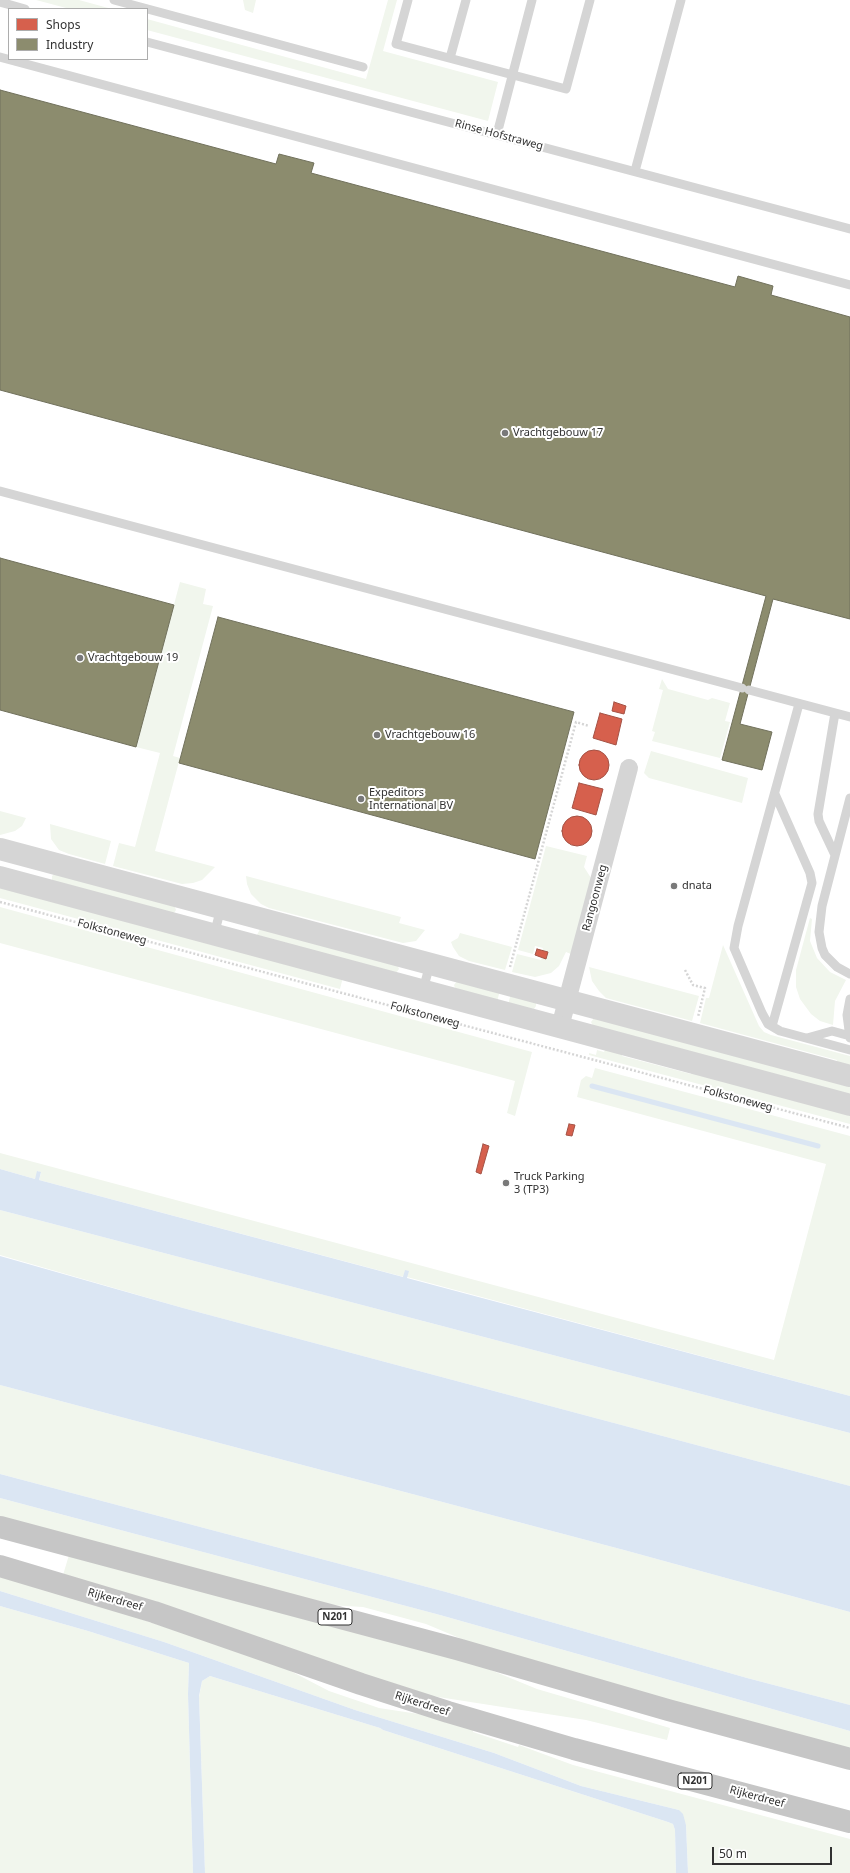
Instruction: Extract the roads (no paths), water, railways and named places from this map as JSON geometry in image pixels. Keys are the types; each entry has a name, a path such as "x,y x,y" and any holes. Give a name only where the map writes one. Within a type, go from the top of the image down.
{"highway":[{"name":"N201","path":"0,1527 457,1649 668,1710 850,1759"},
{"name":"Rijkerdreef","path":"0,1566 160,1614 326,1672 448,1712 574,1749 850,1822"}],"street":[{"name":"Rangoonweg","path":"560,1027 629,768"},
{"path":"0,849 26,870 214,934 850,1105"},
{"path":"0,878 26,870 221,908 850,1076"}],"lane":[{"path":"114,0 144,8"},
{"path":"408,0 396,44 566,89 590,0"},
{"path":"450,58 466,0"},
{"path":"497,134 532,0"},
{"path":"635,171 681,0"},
{"path":"0,2 21,8"},
{"path":"148,9 363,67"},
{"name":"Rinse Hofstraweg","path":"148,42 850,229"},
{"path":"11,60 850,285"},
{"path":"0,491 850,717"},
{"path":"799,704 734,943 738,959 764,1017 772,1026 780,1031 850,1050"},
{"path":"834,713 818,814 820,824 835,855"},
{"path":"772,1026 812,883 810,873 775,794"},
{"path":"850,798 820,915 820,940 825,955 830,962 850,974"},
{"path":"214,934 221,908"},
{"path":"423,990 430,964"},
{"path":"807,1038 832,1031 850,1037 847,1015 850,999"}],"waterway":[{"path":"592,1086 818,1146"}],"place":[{"name":"Vrachtgebouw 17","path":"505,433"},
{"name":"Vrachtgebouw 19","path":"80,658"},
{"name":"Vrachtgebouw 16","path":"377,735"},
{"name":"Expeditors International BV","path":"361,799"},
{"name":"dnata","path":"674,886"},
{"name":"Truck Parking 3 (TP3)","path":"506,1183"}]}
